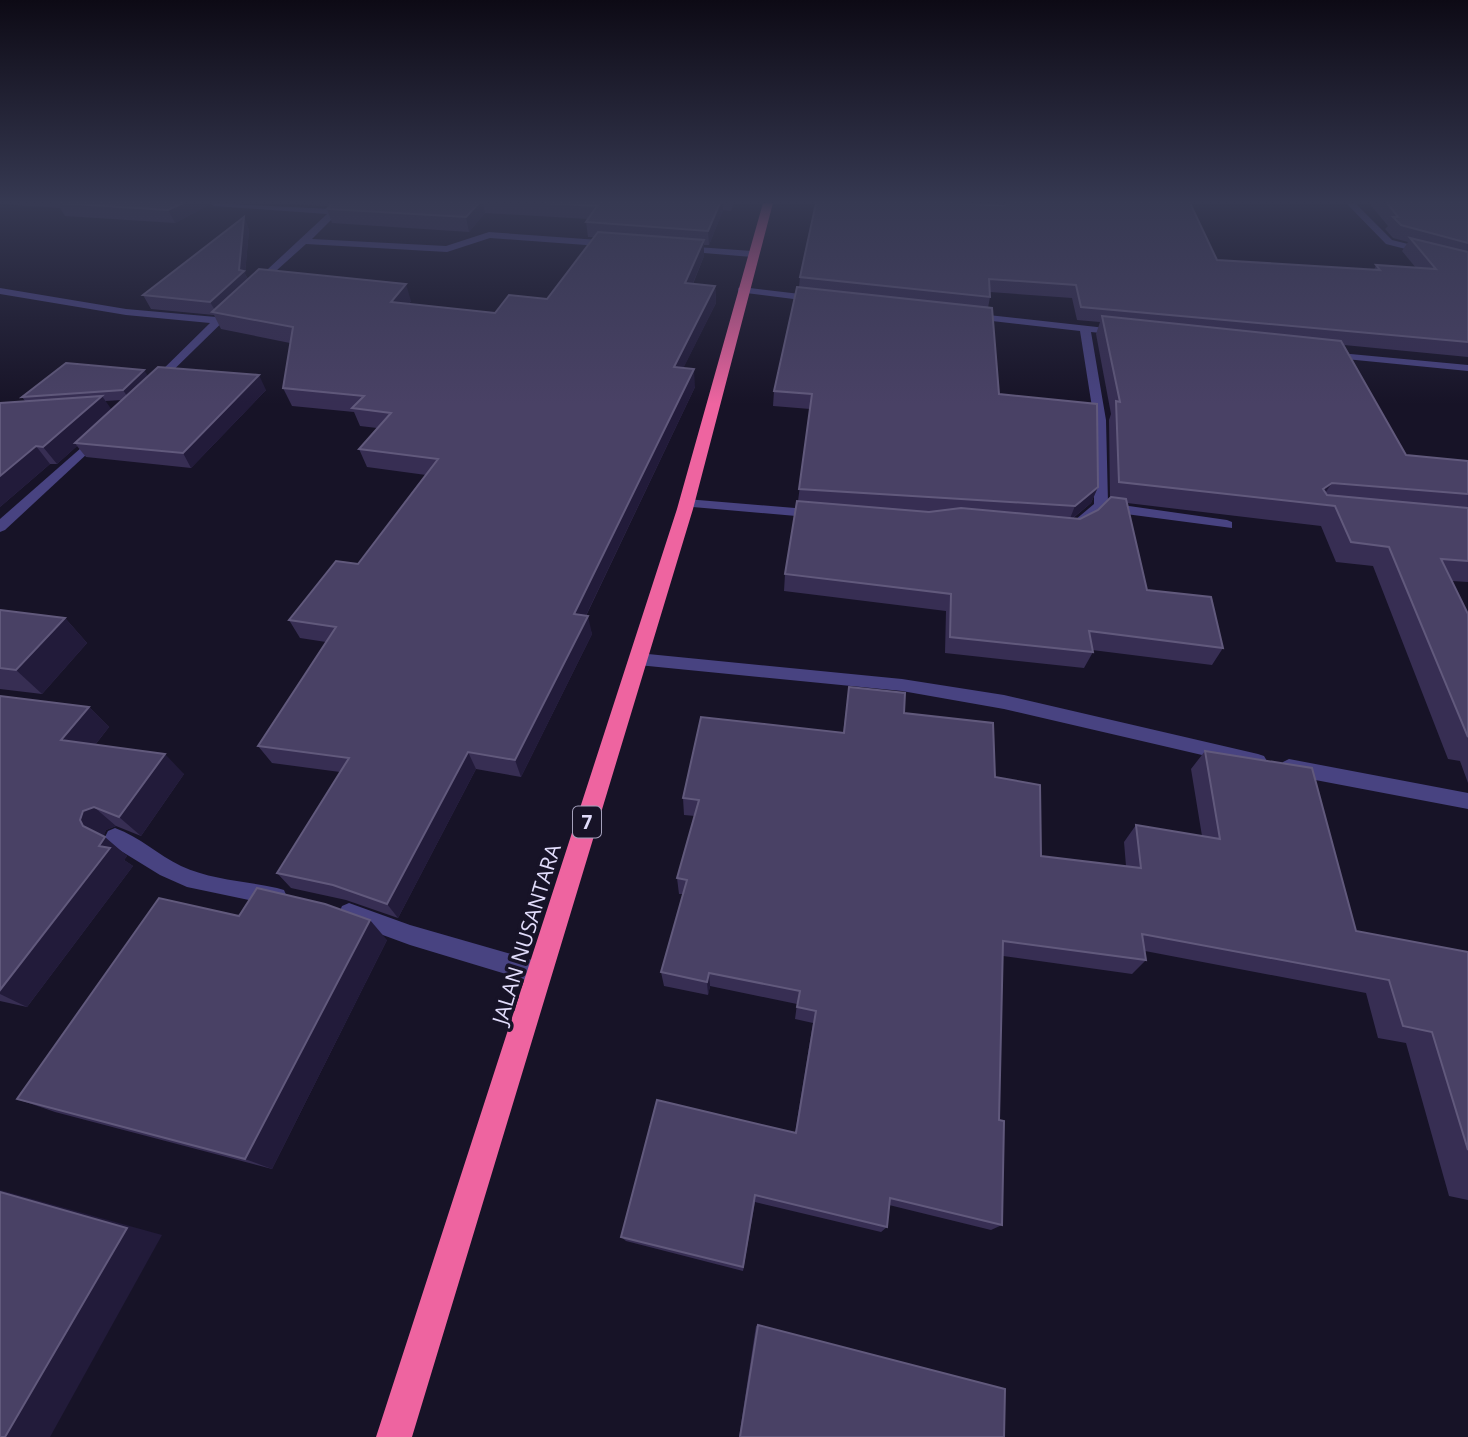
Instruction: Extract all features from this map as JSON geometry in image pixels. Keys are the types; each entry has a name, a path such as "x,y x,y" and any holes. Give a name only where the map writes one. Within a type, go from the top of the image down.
{"highway":[{"name":"JALAN NUSANTARA","path":"394,1437 686,503 748,270"}],"street":[{"path":"141,398 273,270"},
{"path":"742,290 824,300"},
{"path":"0,291 126,312 220,321"},
{"path":"961,315 1126,333"},
{"path":"1085,329 1100,420 1101,506"},
{"path":"1320,354 1468,368"},
{"path":"0,527 113,424"},
{"path":"686,503 832,515"},
{"path":"1062,530 1081,525 1094,509 1101,506 1227,525"},
{"path":"638,659 902,685 1004,702 1205,750 1468,801"},
{"path":"115,837 130,842 147,858 179,875 294,901"},
{"path":"332,909 539,973"}],"building":[{"path":"175,270 244,271 210,302 143,295"},
{"path":"258,270 406,284 391,302 495,313 509,295 547,299 569,270 691,270 685,283 715,286 674,367 694,369 574,614 588,616 515,760 468,752 387,904 333,885 277,873 349,758 258,746 336,627 289,620 336,561 358,564 438,459 359,449 391,413 352,408 364,396 283,388 293,327 212,312"},
{"path":"802,270 1468,270 1468,342 1081,307 1076,285 989,279 990,297 800,277"},
{"path":"797,287 992,308 999,394 1097,404 1098,487 1075,506 799,489 812,394 774,391"},
{"path":"1102,316 1341,341 1406,455 1468,461 1468,494 1332,483 1323,489 1327,495 1468,508 1468,561 1441,559 1468,614 1468,737 1389,547 1351,542 1335,506 1119,482 1116,401 1120,402"},
{"path":"66,363 144,370 123,390 22,397"},
{"path":"158,367 259,375 183,453 75,443"},
{"path":"102,396 43,447 36,446 0,476 0,403"},
{"path":"1111,497 1126,499 1147,590 1211,597 1223,648 1089,631 1093,652 950,637 951,594 785,574 797,501 929,512 961,508 1080,519 1098,510"},
{"path":"0,610 65,618 16,670 0,668"},
{"path":"849,687 905,693 904,713 993,723 995,777 1040,785 1041,856 1141,868 1136,825 1220,839 1205,751 1312,768 1356,931 1468,952 1468,1150 1432,1032 1403,1026 1389,980 1142,934 1146,960 1003,941 999,1120 1004,1121 1002,1225 890,1198 887,1227 755,1195 743,1267 621,1237 657,1100 796,1133 816,1011 797,1007 800,991 709,973 707,982 661,972 687,880 677,878 699,800 683,798 701,717 844,733"},
{"path":"0,696 89,707 61,740 165,754 119,817 94,807 83,811 80,820 83,826 105,837 99,846 110,848 0,990"},
{"path":"257,888 325,904 370,920 245,1159 17,1099 159,898 239,916"},
{"path":"0,1192 127,1228 5,1437 0,1437"},
{"path":"758,1325 1005,1389 1004,1437 740,1437"}]}
